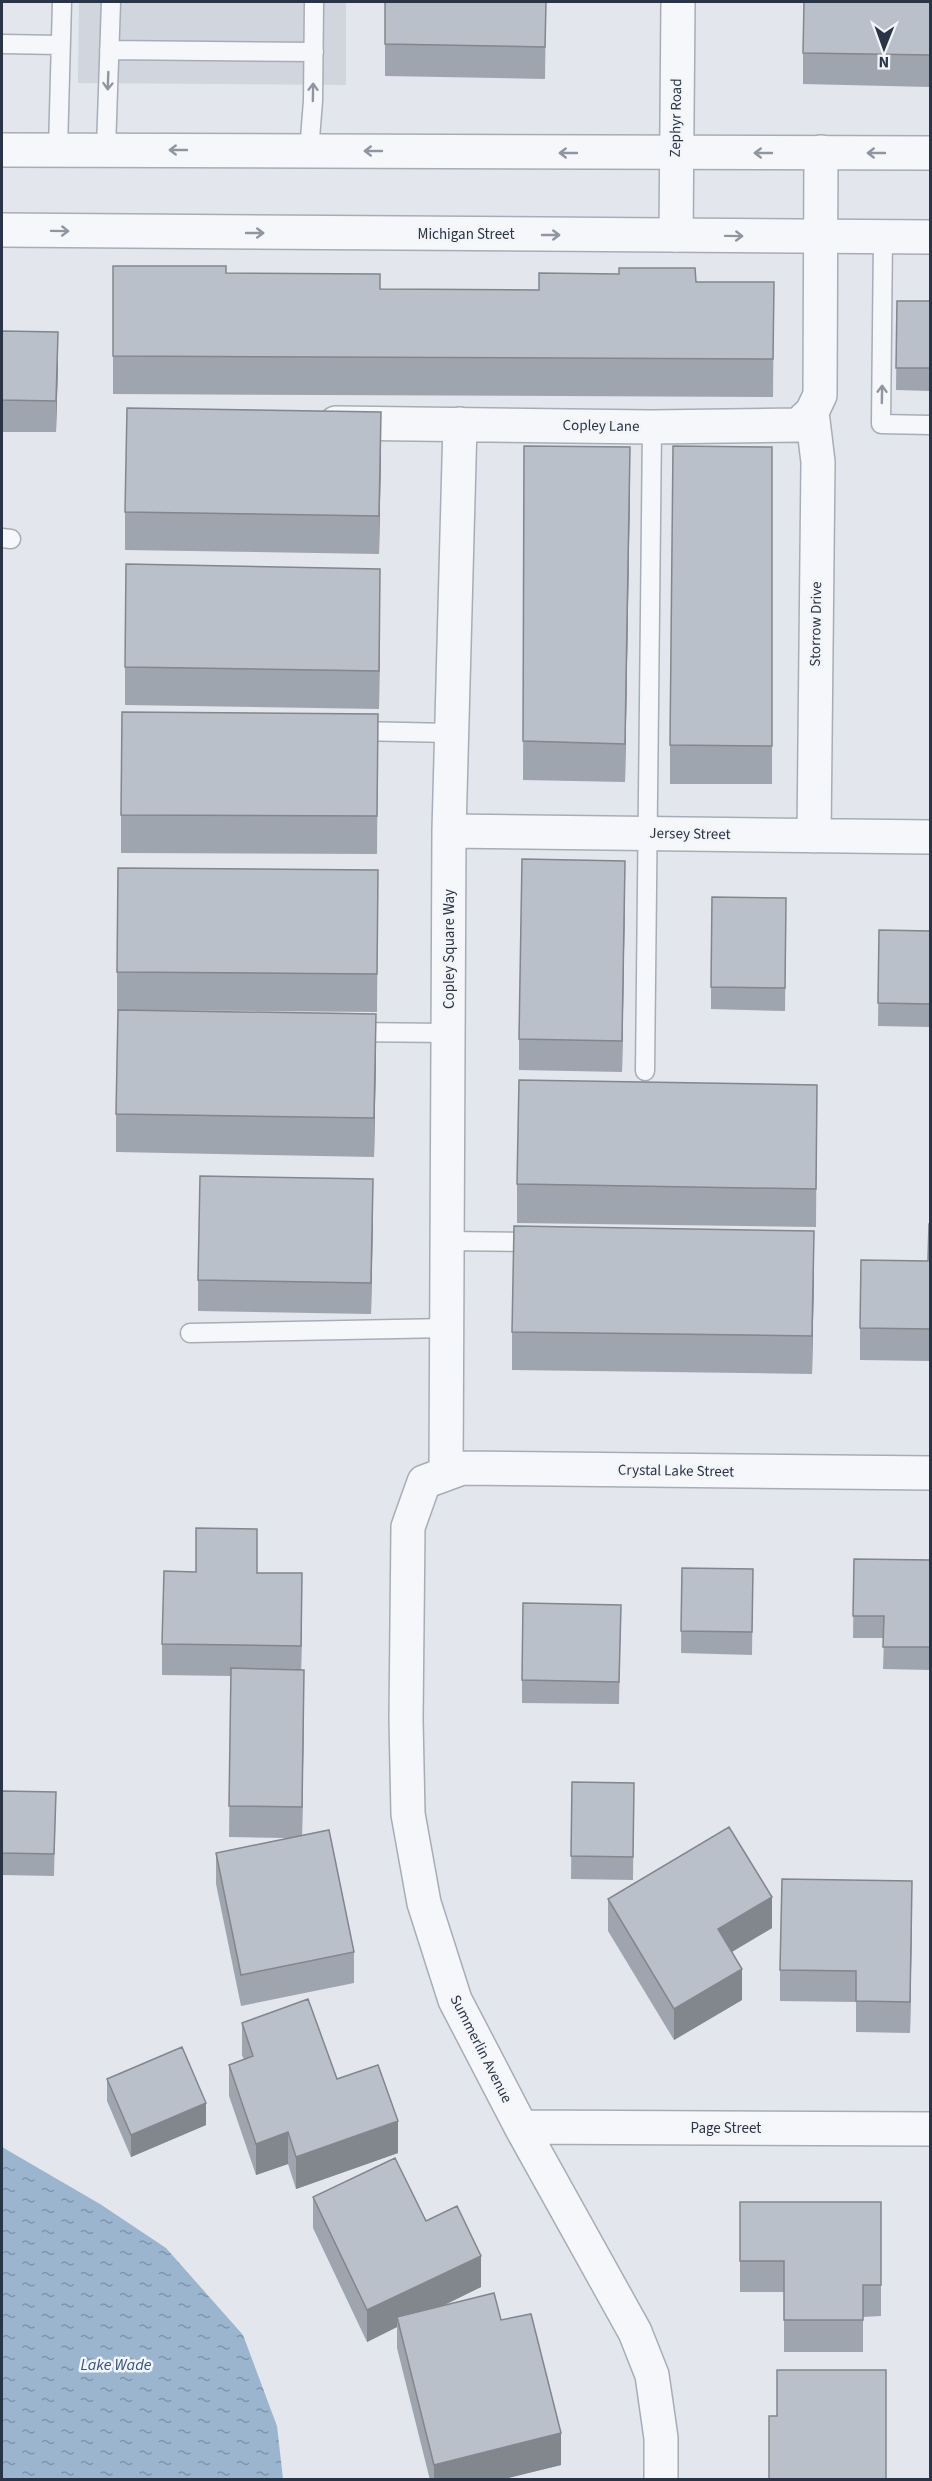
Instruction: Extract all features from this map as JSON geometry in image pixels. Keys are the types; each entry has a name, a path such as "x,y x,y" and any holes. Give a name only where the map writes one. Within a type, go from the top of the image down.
{"street":[{"name":"Zephyr Road","path":"676,235 678,2"},
{"path":"2,150 930,153"},
{"path":"812,412 820,394 821,152"},
{"name":"Michigan Street","path":"2,230 930,237"},
{"name":"Copley Lane","path":"312,422 652,427 798,425 812,412"},
{"name":"Storrow Drive","path":"812,412 818,462 814,836"},
{"name":"Copley Square Way","path":"435,1478 447,1328 450,831 460,424"},
{"name":"Jersey Street","path":"450,831 930,837"},
{"name":"Crystal Lake Street","path":"435,1478 462,1468 930,1473"},
{"name":"Summerlin Avenue","path":"435,1478 408,1527 406,1719 408,1814 424,1903 455,2000 521,2127 635,2332 651,2375 661,2438 662,2480"},
{"name":"Page Street","path":"521,2127 930,2129"}],"lane":[{"path":"58,149 62,2"},
{"path":"106,149 111,2"},
{"path":"309,151 313,101 314,2"},
{"path":"2,44 60,45"},
{"path":"109,50 314,52"},
{"path":"883,237 881,424 930,425"},
{"path":"645,1071 652,427"},
{"path":"334,730 452,733"},
{"path":"332,1032 448,1033"},
{"path":"448,1241 553,1242"},
{"path":"190,1333 447,1328"}],"shaded area":[{"path":"79,2 346,2 346,85 78,83"}],"water":[{"name":"Lake Wade","path":"2,2147 100,2204 166,2248 243,2335 277,2426 283,2479 2,2479"}],"building":[{"path":"385,2 546,2 545,47 385,44"},
{"path":"804,2 930,2 930,55 803,53"},
{"path":"113,266 226,266 226,273 380,274 380,289 539,290 539,273 619,274 619,268 695,268 696,282 774,282 773,359 113,356"},
{"path":"897,301 930,301 930,368 896,368"},
{"path":"2,331 58,332 56,401 2,400"},
{"path":"127,408 381,412 379,516 125,512"},
{"path":"524,446 630,447 625,744 523,741"},
{"path":"673,446 772,447 772,746 670,745"},
{"path":"126,564 380,569 379,671 125,667"},
{"path":"122,712 378,714 377,816 121,815"},
{"path":"522,859 625,861 622,1041 519,1039"},
{"path":"118,868 378,870 377,974 117,972"},
{"path":"712,897 786,898 785,988 711,987"},
{"path":"879,930 930,931 930,1004 878,1003"},
{"path":"118,1010 376,1014 374,1118 116,1114"},
{"path":"519,1080 817,1085 816,1189 517,1184"},
{"path":"200,1176 373,1179 371,1283 198,1280"},
{"path":"929,1224 930,1329 860,1328 861,1260 928,1261"},
{"path":"514,1226 814,1231 812,1336 512,1332"},
{"path":"196,1528 257,1529 257,1573 302,1573 301,1646 162,1644 164,1571 196,1572"},
{"path":"854,1559 930,1560 930,1647 883,1647 884,1616 853,1616"},
{"path":"682,1568 753,1569 752,1632 681,1631"},
{"path":"523,1603 621,1605 619,1682 522,1680"},
{"path":"231,1668 304,1670 302,1807 229,1806"},
{"path":"572,1782 634,1783 633,1857 571,1856"},
{"path":"2,1791 56,1792 54,1854 2,1853"},
{"path":"729,1827 772,1897 718,1929 742,1969 674,2009 608,1899"},
{"path":"329,1830 354,1952 241,1975 216,1853"},
{"path":"782,1879 912,1881 910,2002 856,2001 856,1971 780,1970"},
{"path":"308,1999 337,2079 378,2065 398,2121 296,2157 288,2132 256,2144 229,2065 253,2056 242,2023"},
{"path":"182,2047 206,2103 131,2135 107,2079"},
{"path":"395,2158 426,2221 457,2206 481,2256 367,2310 313,2197"},
{"path":"740,2202 881,2202 881,2285 863,2285 863,2320 784,2320 784,2261 740,2261"},
{"path":"494,2293 501,2320 531,2314 561,2433 434,2465 397,2317"},
{"path":"777,2370 886,2370 886,2480 769,2480 769,2416 777,2416"}]}
